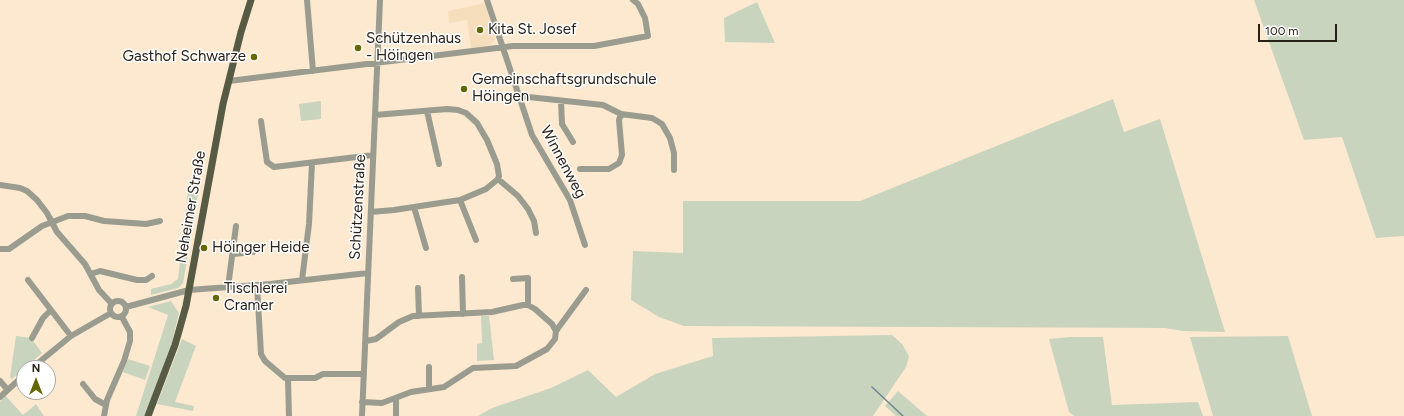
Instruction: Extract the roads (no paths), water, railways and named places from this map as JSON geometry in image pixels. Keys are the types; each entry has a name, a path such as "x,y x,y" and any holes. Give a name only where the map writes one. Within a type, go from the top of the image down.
{"main road":[{"name":"Neheimer Straße","path":"148,416 175,345 189,290 208,183 229,81 241,32 251,0"}],"street":[{"path":"307,0 314,71"},
{"name":"Schützenstraße","path":"362,416 380,0"},
{"name":"Winnenweg","path":"488,0 502,47 535,142 573,206 585,245"},
{"path":"229,81 502,47 594,46 648,36 645,18 636,2"},
{"path":"519,96 603,105 621,114 649,117 662,124 668,133 673,145 675,160 674,170"},
{"path":"561,101 562,124 573,142"},
{"path":"370,212 460,200 486,190 498,179 498,170 482,130 472,118 458,110 376,115"},
{"path":"427,111 439,164"},
{"path":"580,169 609,169 619,163 622,155 619,120 621,114"},
{"path":"261,121 266,158 270,165 278,167 373,155"},
{"path":"302,280 309,224 312,163"},
{"path":"498,179 518,196 528,209 534,221 536,233"},
{"path":"0,185 20,188 27,191 43,206 57,232 85,264 100,290 112,304"},
{"path":"460,200 476,240"},
{"path":"414,207 426,248"},
{"path":"0,249 9,249 51,221 76,216 125,223 146,224 160,221"},
{"path":"228,287 236,226"},
{"path":"233,254 253,252"},
{"path":"90,274 100,271 137,280 146,280 152,276"},
{"path":"126,307 189,290 257,285 368,273"},
{"path":"462,277 463,314"},
{"path":"513,279 528,278 528,305"},
{"path":"28,280 71,336"},
{"path":"257,285 261,354 265,360 288,379 315,378 323,374 364,374"},
{"path":"418,288 418,316"},
{"path":"362,402 382,403 396,399 406,393 448,386 473,368 508,368 525,363 547,349 555,339 556,331 586,290"},
{"path":"117,301 122,302 126,307 126,313 122,317 114,317 111,313 110,308 112,304 117,301"},
{"path":"366,341 376,338 404,319 418,316 492,312 517,305 528,305 552,324 556,331"},
{"path":"32,338 43,318 51,310"},
{"path":"42,360 71,336 111,313"},
{"path":"104,416 106,405 124,361 130,341 130,332 122,317"},
{"path":"429,367 429,390"},
{"path":"288,379 289,416"},
{"path":"0,382 7,389"},
{"path":"0,397 16,382"},
{"path":"83,384 94,399 106,405"},
{"path":"396,399 396,416"}],"waterway":[{"path":"872,387 903,416"}],"place":[{"name":"Kita St. Josef","path":"480,30"},
{"name":"Schützenhaus - Höingen","path":"358,48"},
{"name":"Gasthof Schwarze","path":"254,57"},
{"name":"Gemeinschaftsgrundschule Höingen","path":"464,89"},
{"name":"Höinger Heide","path":"204,248"},
{"name":"Tischlerei Cramer","path":"216,298"}]}
